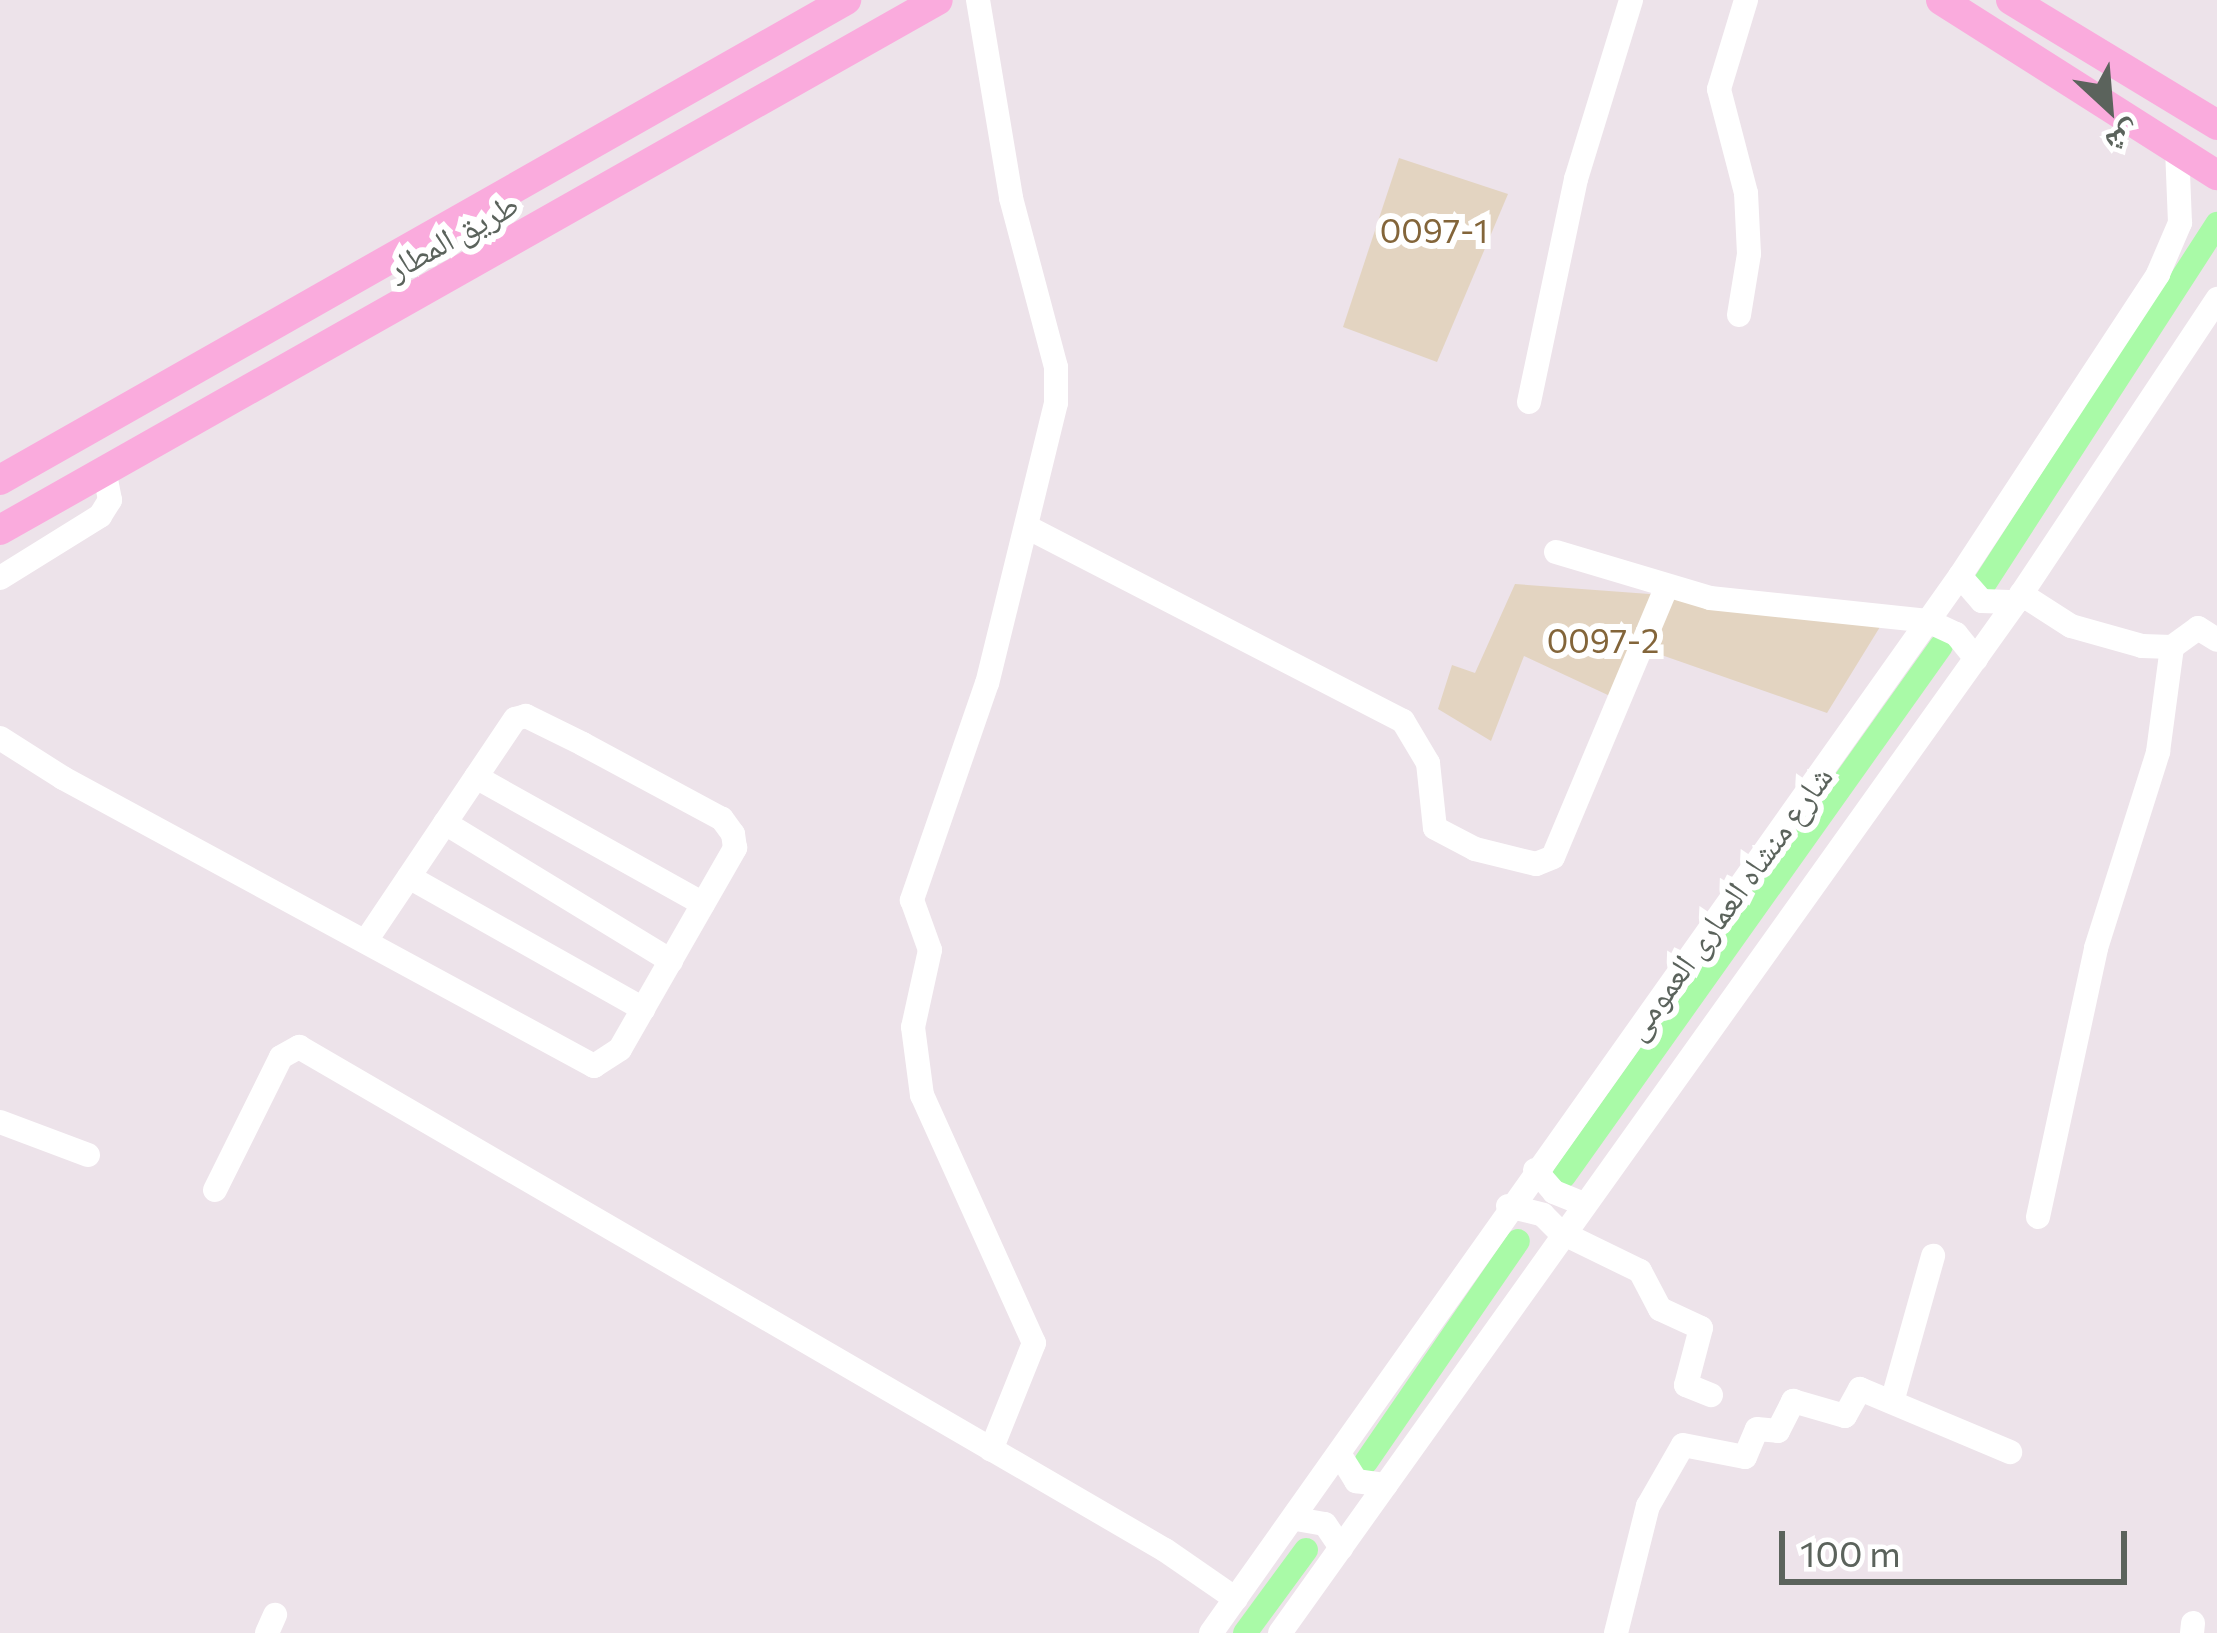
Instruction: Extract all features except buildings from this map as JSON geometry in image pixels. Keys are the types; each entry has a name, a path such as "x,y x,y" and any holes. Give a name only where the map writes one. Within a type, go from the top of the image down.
{"main road":[{"name":"طريق المطار","path":"0,480 846,0"},
{"name":"طريق المطار","path":"0,530 938,0"},
{"path":"1940,0 2217,175"},
{"path":"2011,0 2216,121"}],"street":[{"path":"978,0 1011,198 1056,367 1056,403 987,682 912,900 930,950 913,1027 922,1095 1034,1343 991,1450"},
{"path":"1529,402 1582,158 1631,0"},
{"path":"1739,315 1749,254 1746,193 1719,89 1746,0"},
{"name":"شارع منشاه العمارى العمومى","path":"1211,1633 1296,1519 1508,1206 1960,576 2172,250 2182,196 2176,147"},
{"name":"شارع منشاه العمارى العمومى","path":"1280,1633 1560,1232 1976,659 2217,299"},
{"path":"0,578 100,516 110,500 104,470"},
{"path":"1028,527 1403,721 1428,763 1435,828 1475,849 1536,864 1552,856 1561,839 1666,588"},
{"path":"1556,552 1666,588 1928,621 1956,634 1976,659"},
{"path":"1960,576 1982,601 2018,598 2072,626 2171,647 2198,628 2217,640"},
{"path":"2038,1217 2096,948 2158,752 2171,647"},
{"path":"0,738 366,941 594,1066 613,1058 734,848 722,819 526,716 515,719 366,941"},
{"path":"476,777 703,904"},
{"path":"446,823 670,961"},
{"path":"409,877 643,1009"},
{"path":"215,1190 280,1058 299,1047 991,1450 1236,1599"},
{"path":"0,1122 88,1155"},
{"path":"1535,1170 1554,1192 1581,1203"},
{"path":"1508,1206 1543,1215 1560,1232 1640,1271 1660,1309 1702,1328 1686,1384 1711,1395"},
{"path":"1892,1402 1933,1256"},
{"path":"1616,1633 1648,1506 1678,1447 1745,1457 1757,1429 1778,1431 1795,1400 1845,1416 1860,1389 2010,1452"},
{"path":"1340,1455 1356,1480 1386,1485"},
{"path":"1296,1519 1324,1524 1341,1548"}],"green space":[{"name":"0097-1","path":"1399,158 1508,194 1437,362 1343,327"},
{"name":"0097-2","path":"1515,584 1690,597 1883,622 1827,713 1650,651 1625,703 1524,656 1491,741 1438,709 1452,665 1475,673"}],"waterway":[{"path":"1981,589 2217,224"},
{"path":"1564,1176 1941,646"},
{"path":"1366,1462 1518,1241"},
{"path":"1245,1633 1306,1550"}]}
